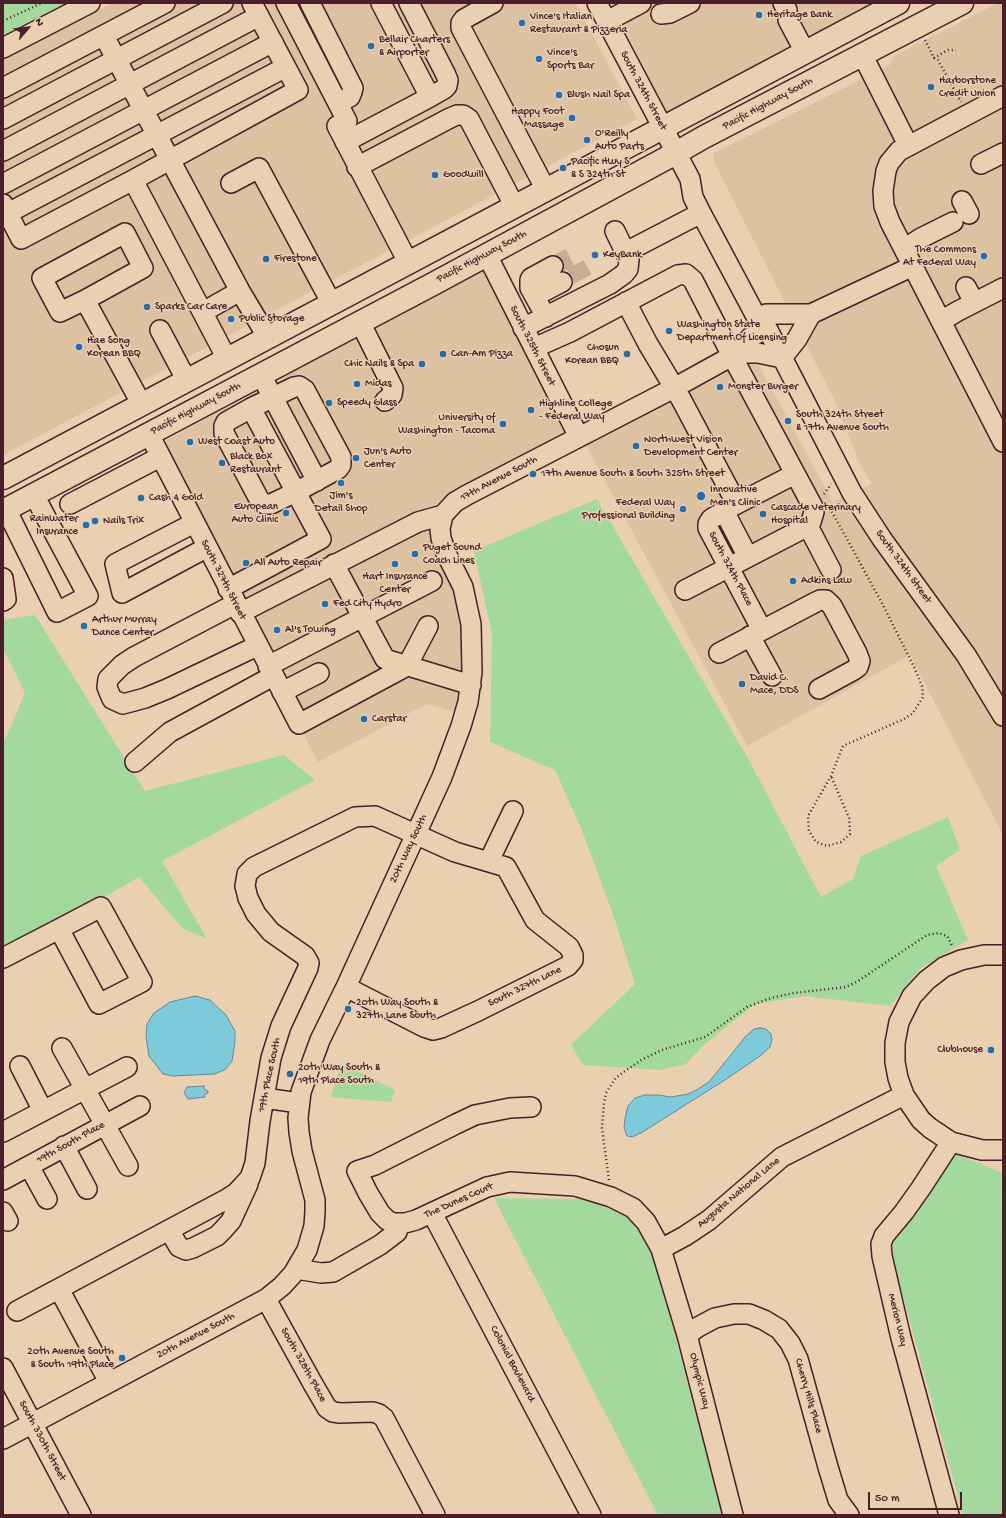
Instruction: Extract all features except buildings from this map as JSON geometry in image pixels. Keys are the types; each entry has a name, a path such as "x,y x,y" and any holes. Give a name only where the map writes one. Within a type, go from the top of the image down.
{"main road":[{"path":"3,478 409,264 898,3"},
{"path":"871,49 902,22 936,3"},
{"name":"Pacific Highway South","path":"5,510 487,255 704,137 962,3"}],"street":[{"path":"3,48 90,3"},
{"path":"3,88 165,3"},
{"path":"3,119 223,3"},
{"path":"381,3 430,97"},
{"path":"343,130 430,97 444,89 447,85 448,80 409,3"},
{"path":"493,3 464,19 461,23 461,28 546,190"},
{"name":"South 324th Street","path":"597,3 690,179 693,197 758,320 767,321"},
{"path":"607,21 641,3"},
{"path":"661,14 670,13 690,3"},
{"path":"338,104 350,97 353,88 311,4 289,9 338,104 343,130 358,167 409,264"},
{"path":"3,151 130,84 256,10 273,42 298,90 21,239 5,209 157,135 286,67"},
{"path":"786,11 805,52"},
{"path":"104,36 240,291 268,338"},
{"path":"3,184 273,42"},
{"path":"871,49 901,155"},
{"path":"1003,96 960,117 930,140 889,163 885,175 883,199 888,218 1003,442"},
{"path":"358,167 450,118 463,115 469,120 515,207"},
{"path":"981,164 1003,153"},
{"path":"231,183 259,168 332,304"},
{"name":"South 324th Street","path":"690,179 705,191 767,321 782,358 866,516 966,655 1003,716"},
{"path":"133,180 227,359"},
{"path":"626,252 701,213"},
{"path":"904,249 949,221"},
{"path":"523,328 546,317 587,286 610,284 624,274 628,269 630,262 615,231"},
{"path":"125,233 143,268 85,300 60,312 42,278 125,233"},
{"name":"South 325th Street","path":"487,255 579,437"},
{"path":"767,321 812,314 913,266"},
{"path":"546,317 532,292 558,274"},
{"path":"534,348 570,332 678,275 686,274 693,280 734,355 813,508 813,514 808,526 686,590"},
{"path":"941,321 970,295 1003,288"},
{"path":"203,312 240,291"},
{"path":"85,300 142,405"},
{"path":"626,302 733,497 733,502 726,510 748,557"},
{"path":"782,358 798,339 812,314"},
{"name":"17th Avenue South","path":"234,602 334,564 418,522 443,515 455,502 467,495 674,388 734,355 767,321"},
{"path":"360,322 393,388 392,395 385,401"},
{"path":"160,330 187,381"},
{"name":"17th Avenue South","path":"734,355 758,353 782,358"},
{"path":"261,375 317,481"},
{"path":"294,387 302,387 341,457 341,465 338,469 296,492 268,504 260,501 223,431 226,422 247,411 294,387"},
{"path":"231,390 247,411 296,492 321,540 234,602 122,665 108,679 107,687 112,699 123,704 145,698 174,686 257,646"},
{"name":"South 327th Street","path":"149,434 206,548 298,724 407,666"},
{"path":"70,476 76,502 160,457"},
{"name":"South 324th Place","path":"772,676 729,568 708,528 708,523 711,519 726,510 795,474"},
{"path":"5,510 57,612 63,609 88,596 34,495"},
{"name":"20th Way South","path":"309,1176 302,1151 299,1132 299,1103 306,1079 318,1046 442,777 465,715 471,685 472,639 469,611 463,587 446,553 440,529 443,515"},
{"path":"194,523 115,564 122,593 206,548"},
{"path":"808,526 831,570"},
{"path":"334,564 385,659 471,685"},
{"path":"3,578 6,598 3,600"},
{"path":"135,762 170,732 274,678 362,617 432,581"},
{"path":"719,653 818,601 823,600 830,602 857,652 860,661 856,669 819,689"},
{"path":"407,666 428,626"},
{"path":"274,678 319,673"},
{"path":"489,861 513,811"},
{"name":"19th Place South","path":"17,1311 225,1200 236,1193 250,1178 256,1164 260,1121 276,1044 281,1026 309,963 305,956 274,935 260,920 246,894 245,886 247,874 252,868 356,816 375,816 415,834"},
{"name":"South 327th Lane","path":"346,987 424,1027 433,1030 478,1011 568,966 574,958 571,949 535,920 508,868 504,865 455,852 415,834"},
{"path":"3,958 101,907 142,982 98,1004 59,929"},
{"path":"1003,955 984,955 960,960 944,967 927,980 912,996 899,1022 895,1043 895,1062 898,1078 904,1095 921,1120 951,1142 982,1150 1003,1158"},
{"path":"62,1048 128,1166"},
{"path":"20,1066 43,1111"},
{"path":"3,1132 127,1066"},
{"name":"Augusta National Lane","path":"661,1249 685,1236 709,1220 782,1157 904,1095"},
{"path":"264,1098 299,1103"},
{"name":"19th South Place","path":"3,1180 140,1106"},
{"path":"296,1270 321,1273 333,1272 380,1245 397,1232 400,1223 389,1222 384,1217 368,1193 357,1171 375,1165 475,1115 504,1109 530,1108"},
{"name":"Merion Way","path":"944,1514 901,1338 882,1256 881,1244 884,1236 904,1212 951,1142"},
{"path":"64,1146 87,1189"},
{"path":"982,1150 1003,1150"},
{"path":"29,1166 47,1199"},
{"name":"20th Avenue South","path":"3,1439 266,1299 282,1286 296,1270 310,1242 315,1218 315,1200 309,1176"},
{"path":"169,1230 178,1246 186,1250 217,1236 231,1220 250,1178"},
{"name":"The Dunes Court","path":"400,1223 412,1222 487,1187 510,1182 575,1186 611,1197 627,1204 640,1215 654,1234 661,1249"},
{"name":"Colonial Boulevard","path":"432,1213 591,1515"},
{"name":"Olympic Way","path":"661,1249 687,1335 733,1515"},
{"path":"59,1289 109,1382"},
{"name":"South 328th Place","path":"266,1299 327,1408 333,1412 340,1413 373,1412 384,1418 434,1515"},
{"name":"Cherry Hills Place","path":"687,1335 715,1318 734,1314 749,1314 764,1320 779,1329 790,1343 798,1359 838,1500 849,1515"},
{"name":"South 330th Street","path":"3,1368 81,1515"}],"path":[{"path":"3,22 42,3"},
{"path":"925,40 934,58 938,60 960,117"},
{"path":"934,58 948,50 956,50"},
{"path":"826,498 824,494 829,485 844,476"},
{"path":"827,503 915,669 922,686 923,697 914,713 904,719 843,746 831,776 808,816 808,831 816,842 827,846 842,842 850,834 849,818 831,776"},
{"path":"611,1197 602,1128 604,1103 606,1093 615,1079 622,1073 643,1059 662,1050 705,1037 747,1007 771,998 794,993 846,986 858,981 927,935 939,933 947,936 960,960"}],"shaded area":[{"path":"112,3 576,3 637,119 3,455 3,59"},
{"path":"610,3 877,3 669,115"},
{"name":"The Commons At Federal Way","path":"998,3 1003,3 1003,835 910,655 747,746 586,445 748,362 754,362 759,366 833,502 872,484 860,465 836,403 714,162 713,154 890,65 894,56"},
{"path":"484,269 578,437 443,515 463,587 465,715 426,704 318,762 240,613 158,445"}],"green space":[{"path":"3,3 101,3 3,51"},
{"path":"597,499 750,762 821,897 853,879 861,856 948,817 960,850 936,866 968,940 921,968 890,1006 805,996 755,1004 705,1044 686,1064 660,1070 583,1065 571,1045 635,984 614,917 581,828 555,770 490,742 492,634 474,551"},
{"path":"35,615 145,791 284,755 315,780 162,861 207,939 182,928 139,877 3,956 3,741 5,740 25,693 3,648 3,620"},
{"path":"341,1063 395,1090 391,1102 331,1097"},
{"path":"955,1154 1001,1172 1003,1515 963,1515 893,1260 893,1239"},
{"path":"494,1198 586,1199 628,1217 653,1251 722,1515 658,1515"}],"water":[{"path":"195,996 210,1000 226,1015 235,1031 232,1061 226,1069 215,1074 173,1076 163,1074 149,1056 146,1037 147,1024 154,1013 170,1002"},
{"path":"754,1029 766,1029 771,1034 772,1040 770,1047 760,1056 641,1133 632,1137 627,1136 624,1128 625,1118 628,1106 635,1098 645,1095 671,1097 688,1094 698,1089 709,1082 746,1036"},
{"path":"204,1086 204,1089 208,1091 208,1093 204,1095 205,1097 188,1099 184,1093 187,1087"}],"tunnel":[{"path":"553,266 571,257 583,279"}],"place":[{"name":"Heritage Bank","path":"759,15"},
{"name":"Vince's Italian Restaurant & Pizzeria","path":"522,23"},
{"name":"Bellair Charters & Airporter","path":"371,46"},
{"name":"Vince's Sports Bar","path":"539,59"},
{"name":"Harborstone Credit Union","path":"931,87"},
{"name":"Blush Nail Spa","path":"559,95"},
{"name":"Happy Foot Massage","path":"572,118"},
{"name":"O'Reilly Auto Parts","path":"587,140"},
{"name":"Pacific Hwy S & S 324th St","path":"563,168"},
{"name":"Goodwill","path":"435,175"},
{"name":"KeyBank","path":"595,255"},
{"name":"The Commons At Federal Way","path":"984,256"},
{"name":"Firestone","path":"266,259"},
{"name":"Sparks Car Care","path":"147,307"},
{"name":"Public Storage","path":"231,319"},
{"name":"Washington State Department Of Licensing","path":"669,331"},
{"name":"Hae Song Korean BBQ","path":"79,347"},
{"name":"Can-Am Pizza","path":"443,354"},
{"name":"Chosun Korean BBQ","path":"627,354"},
{"name":"Chic Nails & Spa","path":"422,364"},
{"name":"Midas","path":"357,384"},
{"name":"Monster Burger","path":"720,387"},
{"name":"Speedy Glass","path":"329,403"},
{"name":"Highline College - Federal Way","path":"531,410"},
{"name":"South 324th Street & 17th Avenue South","path":"788,421"},
{"name":"University of Washington - Tacoma","path":"503,424"},
{"name":"West Coast Auto","path":"190,442"},
{"name":"Northwest Vision Development Center","path":"636,446"},
{"name":"Jun's Auto Center","path":"356,458"},
{"name":"Black Box Restaurant","path":"222,463"},
{"name":"17th Avenue South & South 325th Street","path":"533,474"},
{"name":"Jim's Detail Shop","path":"341,483"},
{"name":"Innovative Men's Clinic","path":"701,496"},
{"name":"Cash 4 Gold","path":"141,498"},
{"name":"Federal Way Professional Building","path":"683,509"},
{"name":"European Auto Clinic","path":"286,513"},
{"name":"Cascade Veterinary Hospital","path":"763,514"},
{"name":"Nails Trix","path":"95,521"},
{"name":"Rainwater Insurance","path":"86,525"},
{"name":"Puget Sound Coach Lines","path":"415,554"},
{"name":"All Auto Repair","path":"246,563"},
{"name":"Hart Insurance Center","path":"395,564"},
{"name":"Adkins Law","path":"793,581"},
{"name":"Fed City Hydro","path":"325,604"},
{"name":"Arthur Murray Dance Center","path":"84,626"},
{"name":"Al's Towing","path":"277,630"},
{"name":"David C. Mace, DDS","path":"742,684"},
{"name":"Carstar","path":"364,719"},
{"name":"20th Way South & 327th Lane South","path":"348,1009"},
{"name":"Clubhouse","path":"991,1050"},
{"name":"20th Way South & 19th Place South","path":"290,1074"},
{"name":"20th Avenue South & South 19th Place","path":"122,1358"}]}
